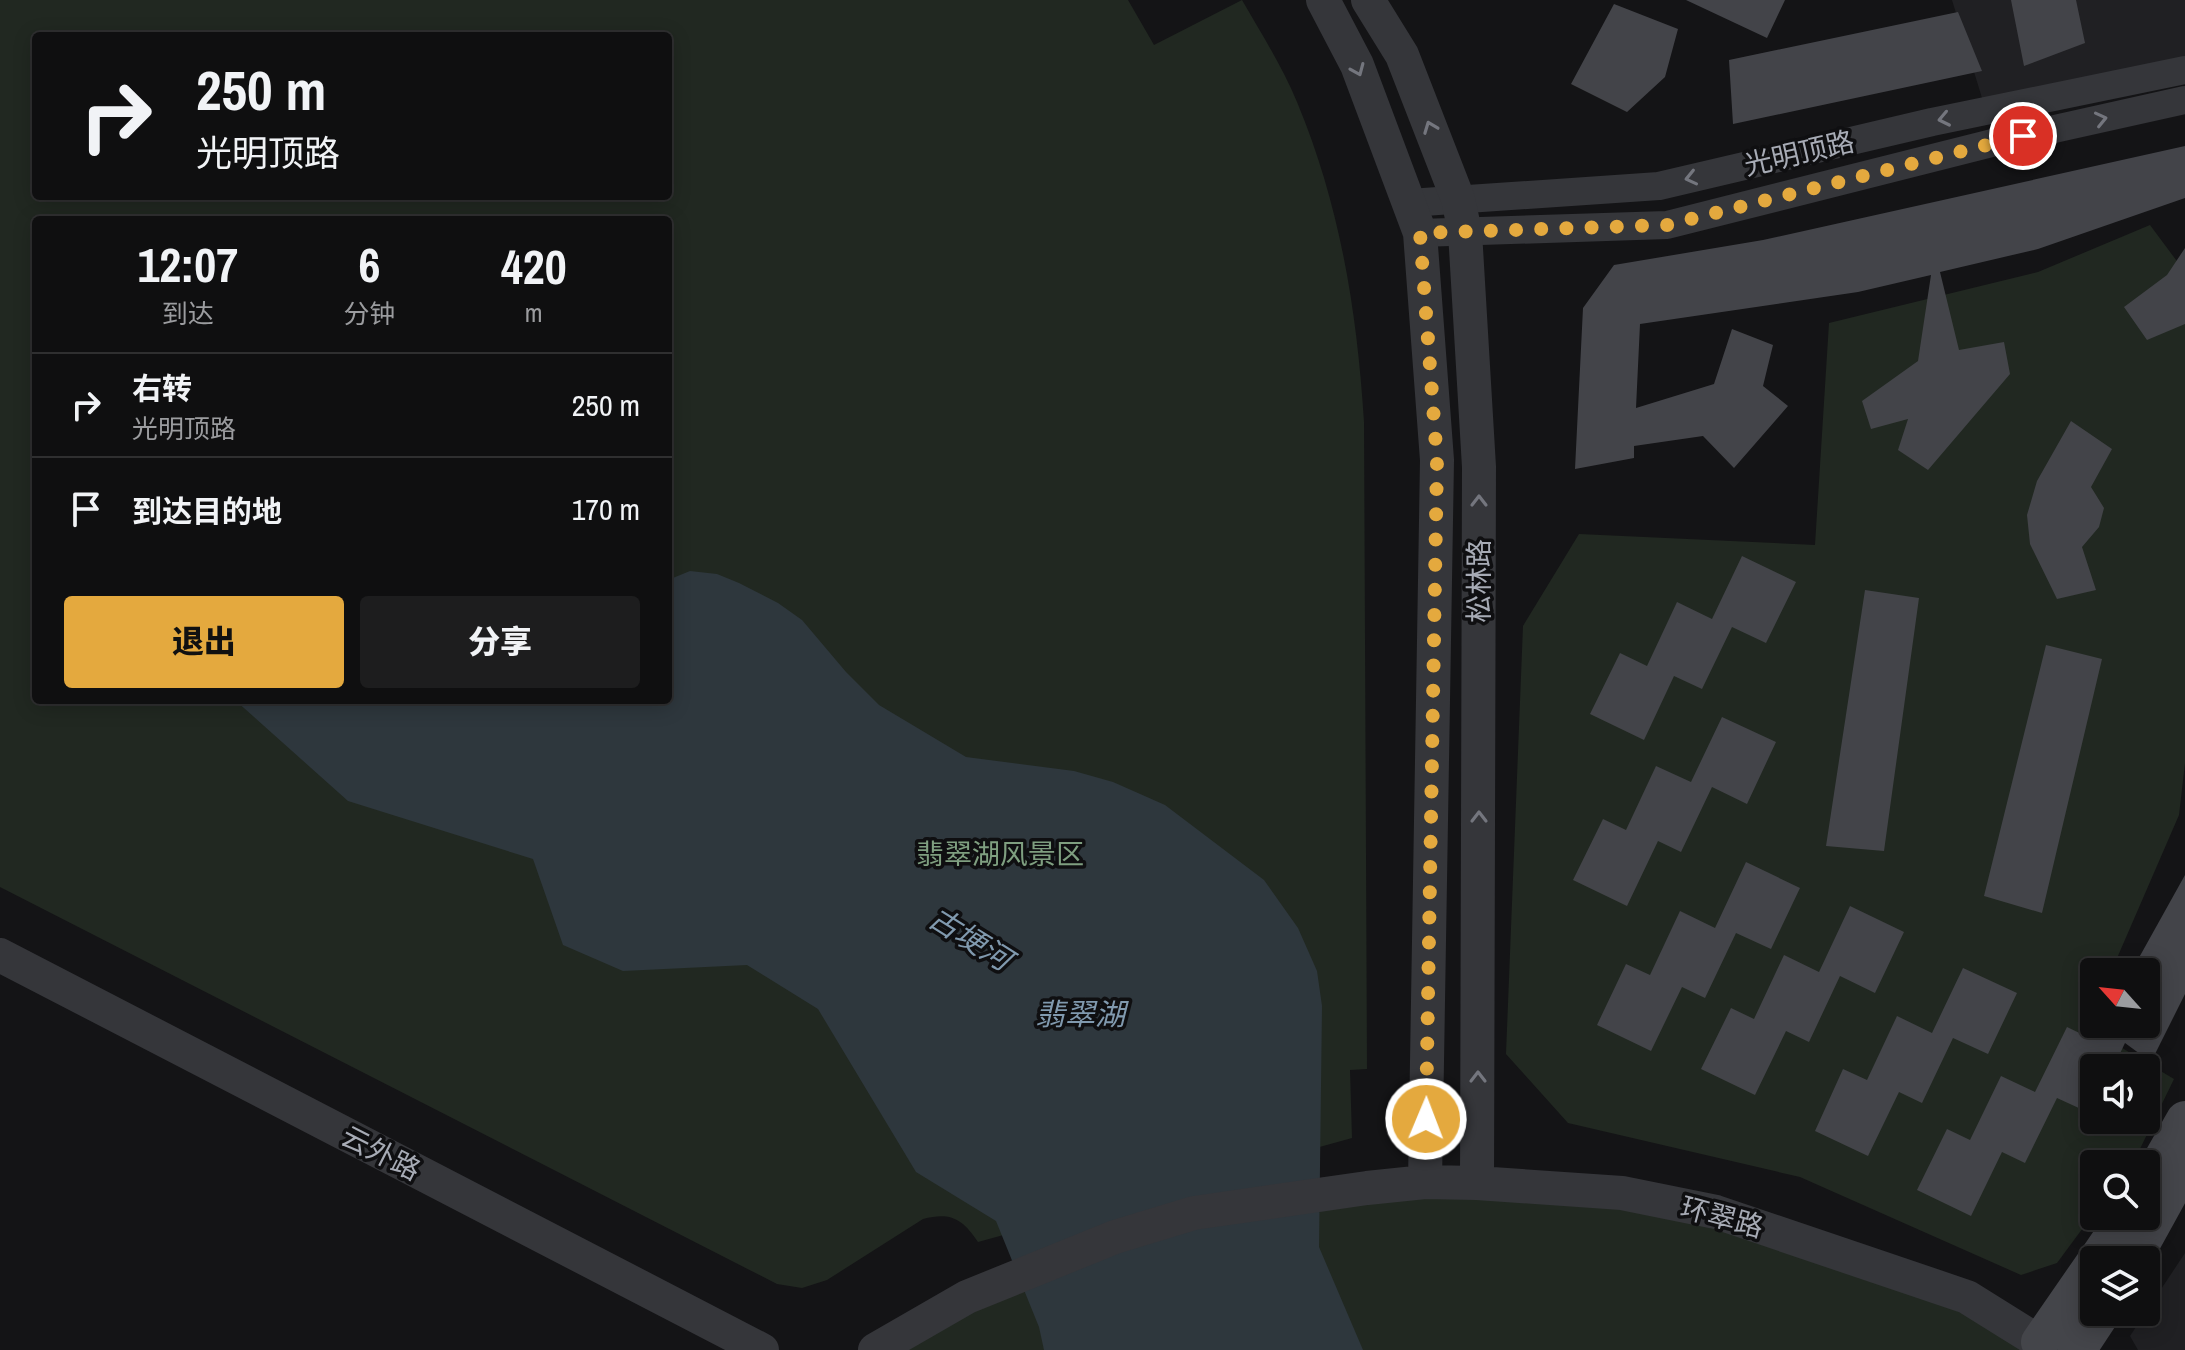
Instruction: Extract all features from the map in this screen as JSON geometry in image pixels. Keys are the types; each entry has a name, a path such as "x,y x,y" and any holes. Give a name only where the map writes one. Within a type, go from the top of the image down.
{"main road":[{"path":"2160,1164 2185,1120"},
{"path":"2140,1246 2185,1164"},
{"path":"2046,1346 2080,1289"},
{"path":"2077,1350 2093,1326"}],"street":[{"name":"松林路","path":"1323,0 1357,65 1414,218 1437,460 1425,1182"},
{"name":"松林路","path":"1368,0 1402,55 1462,215 1479,467 1477,1183"},
{"name":"光明顶路","path":"1414,218 1462,215 1659,186 1932,122 2185,70"},
{"name":"光明顶路","path":"1462,215 1667,225 1996,142 2185,100"},
{"name":"云外路","path":"0,955 762,1350"},
{"name":"环翠路","path":"875,1350 967,1297 1115,1237 1194,1213 1425,1182 1622,1193 1716,1212 1967,1297 2046,1346"}],"shaded area":[{"path":"1952,0 2185,0 2185,70 1986,111"},
{"path":"2185,1253 2185,1350 2138,1350 2130,1336 2137,1326 2160,1326 2160,1291"}],"green space":[{"name":"翡翠湖风景区","path":"0,0 1128,0 1154,45 1242,0 1291,89 1325,180 1344,259 1361,381 1364,422 1367,1069 1350,1070 1352,1138 978,1242 955,1219 941,1216 923,1219 827,1280 802,1288 777,1284 0,887"},
{"path":"2150,225 2185,272 2185,763 2179,815 2117,958 2080,958 2080,1038 2105,1038 2132,1054 2080,1054 2080,1134 2147,1134 2139,1150 2080,1150 2081,1230 2057,1263 2021,1275 1800,1177 1568,1123 1506,1054 1523,626 1579,534 1815,545 1829,323 2038,272"},
{"path":"2160,1071 2174,1079 2160,1108"},
{"path":"1367,1188 1716,1212 2052,1350 875,1350 967,1297"}],"water":[{"name":"翡翠湖","path":"690,571 717,574 739,583 778,603 802,620 879,705 966,757 1074,771 1113,782 1165,805 1264,880 1298,928 1317,971 1322,1006 1319,1247 1363,1350 1044,1350 1039,1327 996,1221 916,1172 818,1009 747,965 623,971 563,945 533,859 348,801 239,704 672,704 672,578"}],"building":[{"path":"1686,0 1785,0 1767,38"},
{"path":"2011,0 2076,0 2085,43 2024,66"},
{"path":"1614,4 1678,29 1665,77 1627,112 1571,84"},
{"path":"1958,12 1982,71 1733,124 1729,60"},
{"path":"2185,146 2185,198 2038,249 1940,272 1959,350 2004,342 2010,374 1928,470 1898,450 1908,419 1871,429 1862,401 1918,361 1931,275 1858,292 1640,324 1636,408 1714,384 1732,329 1773,345 1763,386 1788,406 1734,468 1703,436 1634,446 1634,458 1575,469 1583,308 1614,265 1763,240"},
{"path":"2185,248 2185,324 2147,340 2124,307 2167,275"},
{"path":"2071,421 2112,449 2091,487 2104,508 2099,527 2082,547 2096,590 2057,599 2030,544 2027,515 2037,481"},
{"path":"1742,556 1796,582 1766,643 1732,627 1702,689 1674,676 1644,740 1590,714 1620,653 1647,666 1677,602 1712,619"},
{"path":"1865,590 1919,598 1884,851 1826,846"},
{"path":"2046,645 2102,659 2042,913 1984,896"},
{"path":"1722,717 1776,742 1747,804 1712,787 1681,852 1658,841 1627,906 1573,880 1603,819 1626,830 1656,766 1691,782"},
{"path":"1746,862 1800,888 1771,949 1736,933 1705,998 1682,987 1651,1051 1597,1025 1626,964 1650,975 1680,911 1715,928"},
{"path":"2185,875 2185,994 2155,1054 2140,1054 2125,1043 2120,1054 2080,1054 2080,1109 2057,1098 2025,1163 2002,1152 1971,1216 1917,1190 1947,1129 1970,1140 2001,1076 2035,1092 2067,1027 2080,1033 2080,1038 2094,1040 2160,1038 2160,958 2139,958"},
{"path":"1850,906 1904,932 1875,993 1840,976 1809,1042 1786,1031 1755,1095 1701,1069 1731,1008 1754,1019 1784,955 1819,972"},
{"path":"1963,968 2017,993 1988,1054 1953,1038 1922,1103 1899,1092 1868,1156 1815,1131 1843,1069 1867,1080 1897,1016 1932,1033"}],"route":[{"path":"1426,1119 1437,460 1420,233 1667,225 2023,136"}],"water label":[{"name":"古埂河","path":"970,939"}]}
